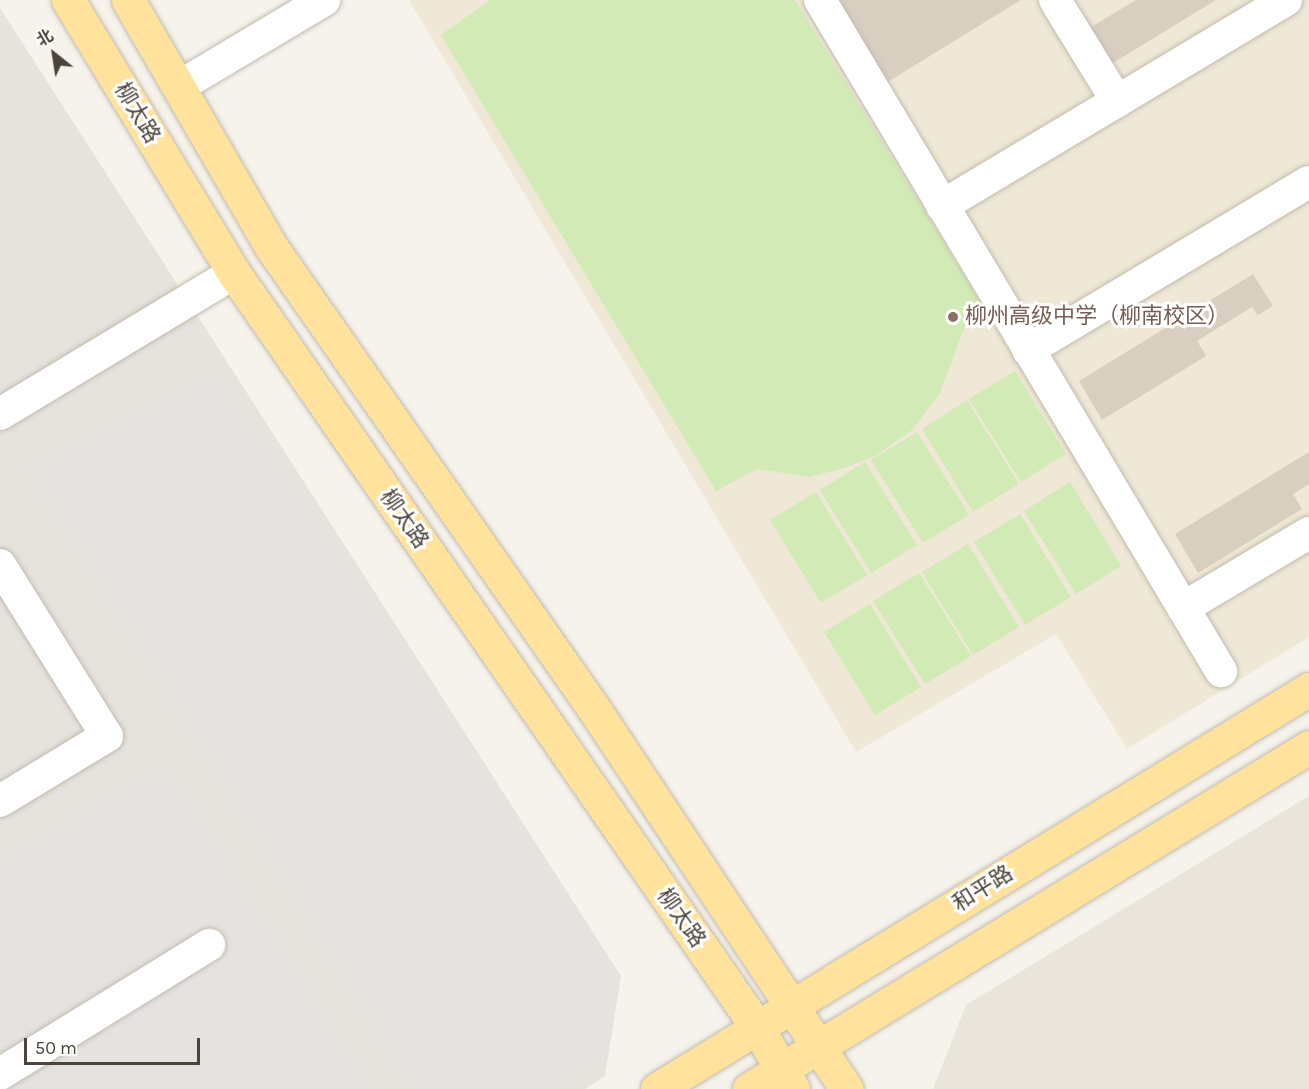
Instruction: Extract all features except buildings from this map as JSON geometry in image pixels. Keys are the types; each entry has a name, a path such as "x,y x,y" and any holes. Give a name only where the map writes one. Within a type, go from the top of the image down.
{"main road":[{"name":"柳太路","path":"68,0 234,273 757,1027 787,1079"},
{"name":"柳太路","path":"128,0 272,248 795,1004 846,1089"},
{"name":"和平路","path":"657,1089 1309,689"},
{"path":"749,1089 787,1079 820,1045 1309,747"}],"street":[{"path":"180,86 324,0"},
{"path":"820,0 1221,671"},
{"path":"1055,0 1117,101"},
{"path":"942,206 1286,0"},
{"path":"1028,350 1309,182"},
{"path":"0,414 234,273"},
{"path":"1183,608 1309,533"},
{"path":"0,565 107,736 0,801"},
{"path":"0,1074 209,945"}],"shaded area":[{"name":"柳州高级中学（柳南校区）","path":"409,0 1309,0 1309,637 1127,749 1056,634 856,752"},
{"path":"0,8 621,976 605,1076 585,1089 0,1089"},
{"path":"208,383 608,977 597,1049 531,1089 427,1089 46,470"},
{"path":"160,775 354,1089 0,1089 0,873"},
{"path":"1309,796 1309,1089 933,1089 966,1005"}],"green space":[{"path":"490,0 795,0 987,313 965,326 940,393 912,430 875,456 844,468 810,477 757,469 716,491 441,35"},
{"path":"1015,371 1066,454 1021,482 969,399"},
{"path":"967,400 1019,484 973,512 922,429"},
{"path":"917,432 969,515 923,543 871,460"},
{"path":"865,462 917,545 871,573 820,490"},
{"path":"1070,482 1121,566 1076,594 1024,511"},
{"path":"816,492 867,575 821,603 770,520"},
{"path":"1020,514 1071,597 1025,625 974,542"},
{"path":"968,544 1019,627 973,655 922,572"},
{"path":"919,573 971,656 925,684 873,601"},
{"path":"870,604 921,687 875,715 824,632"}],"place":[{"name":"柳州高级中学（柳南校区）","path":"953,317"}]}
